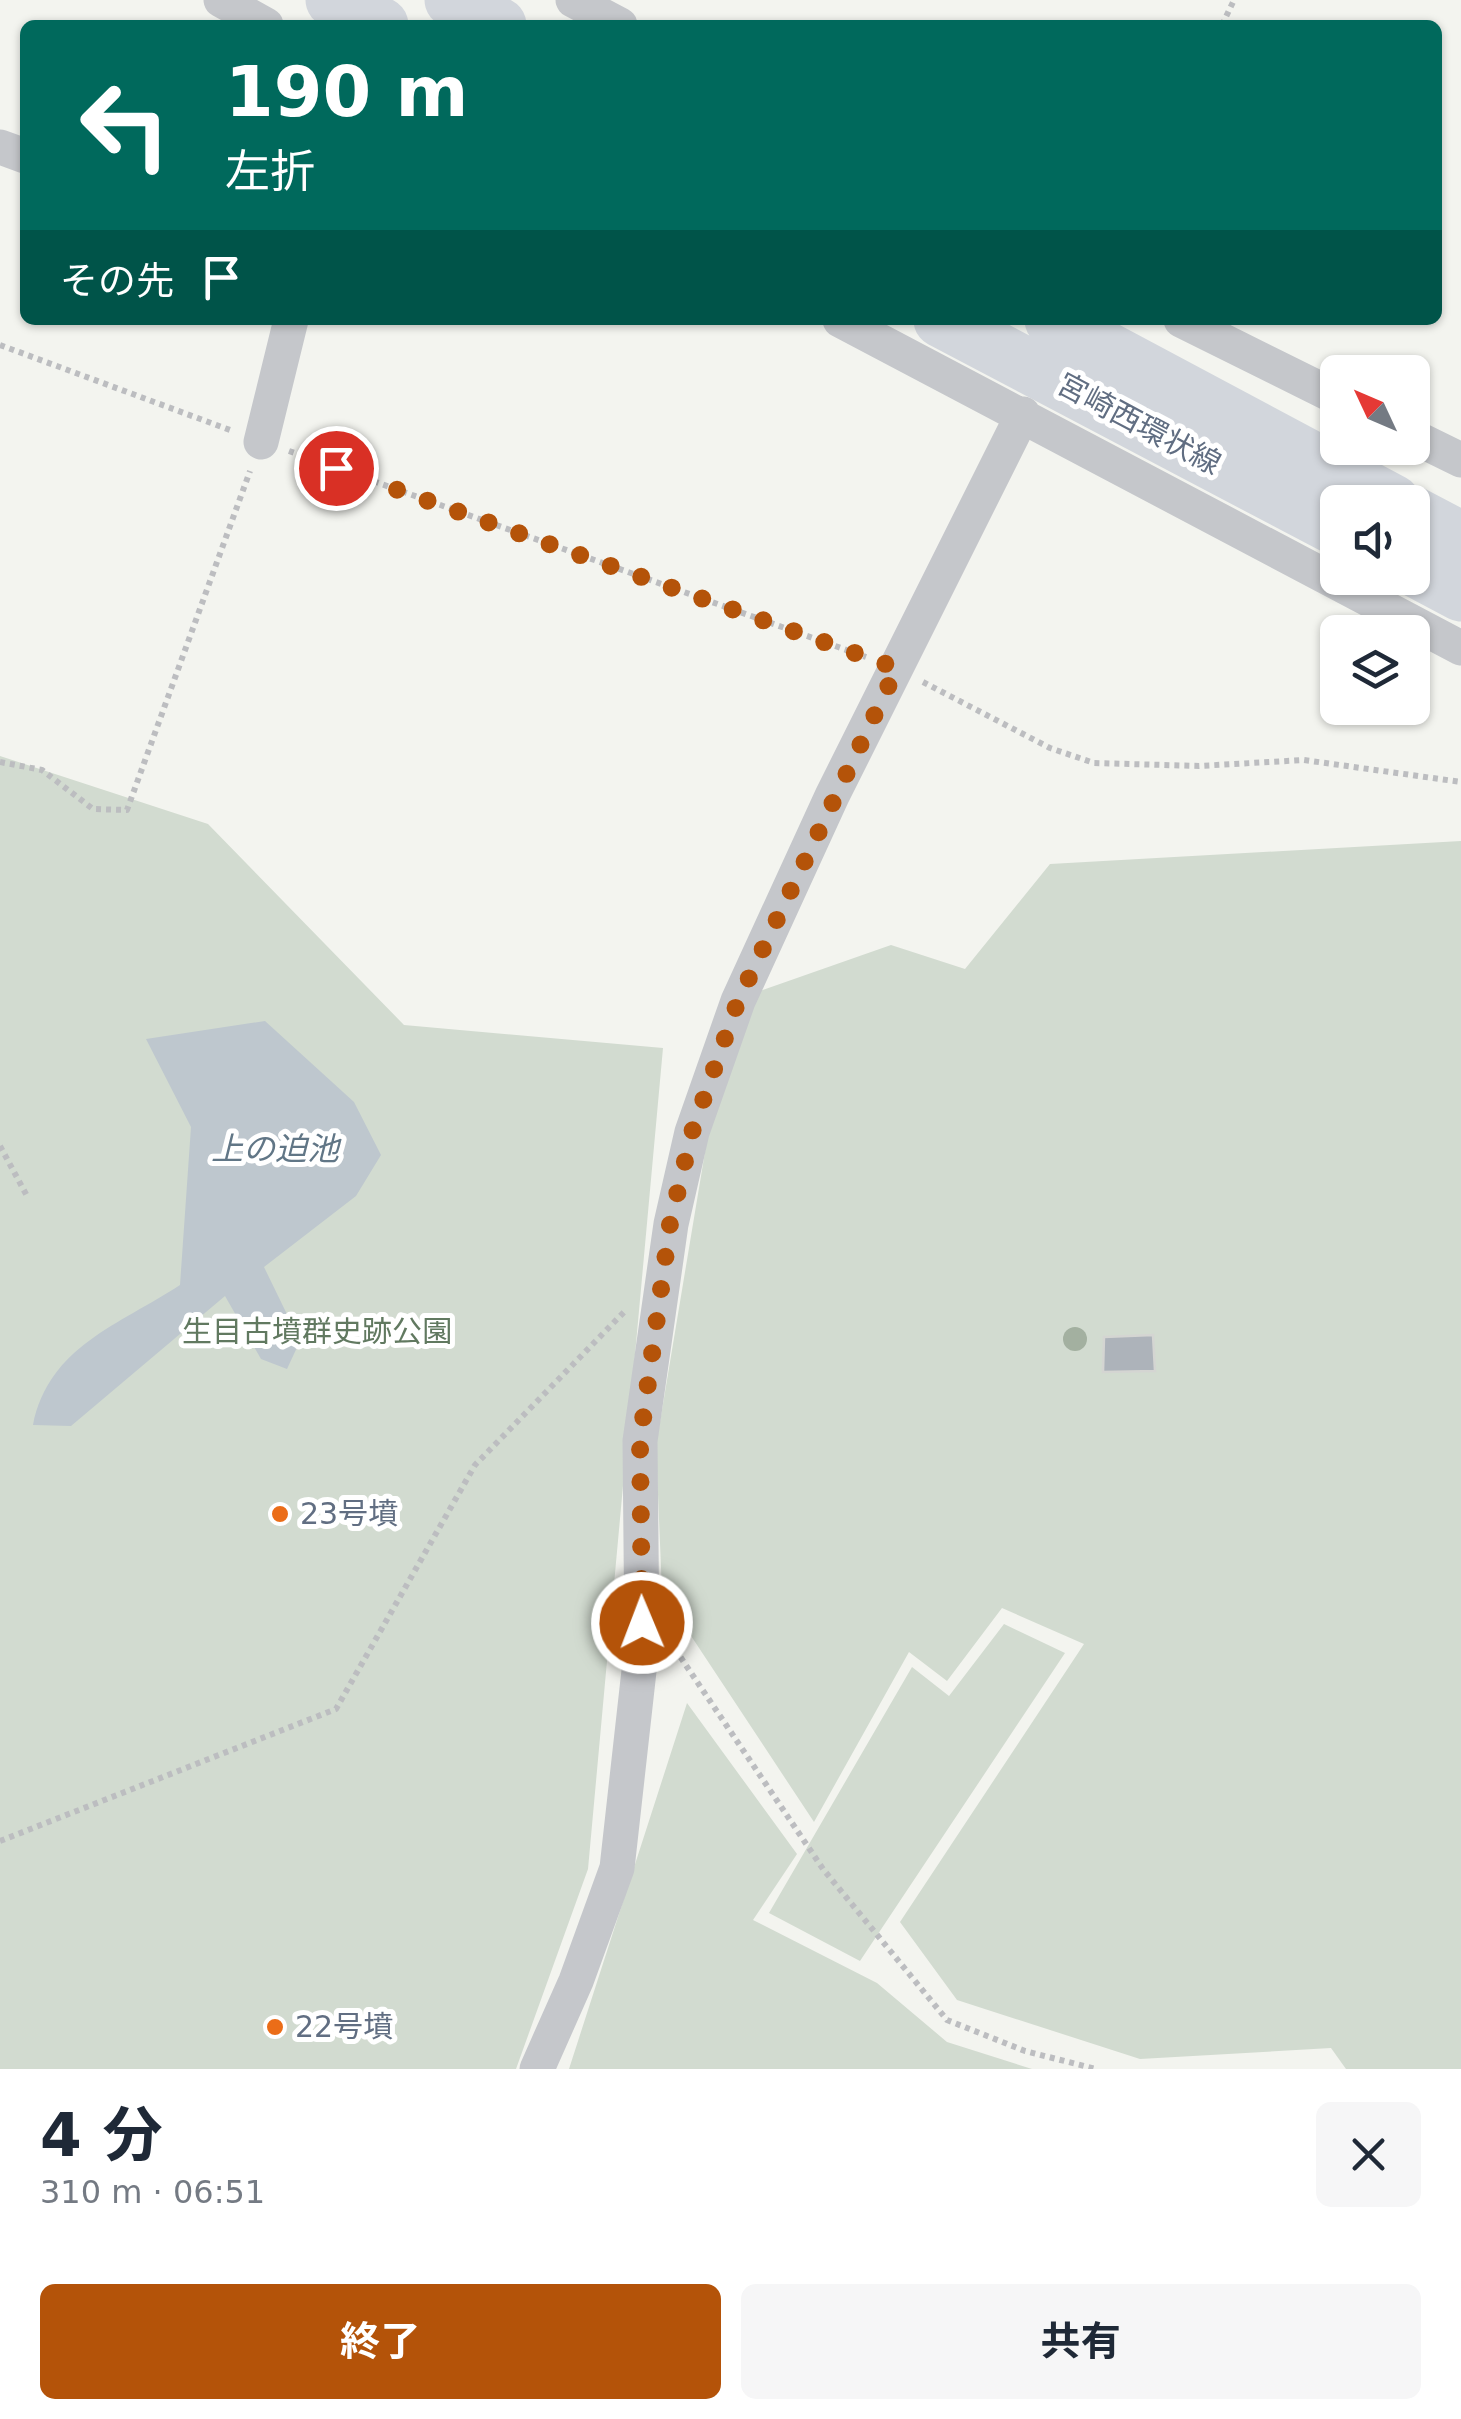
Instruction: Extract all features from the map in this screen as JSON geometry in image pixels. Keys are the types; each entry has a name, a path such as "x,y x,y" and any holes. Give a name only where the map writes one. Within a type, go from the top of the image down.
{"main road":[{"path":"333,0 371,20"},
{"path":"452,0 490,20"},
{"name":"宮崎西環状線","path":"951,325 1320,519"},
{"name":"宮崎西環状線","path":"1061,325 1362,485"},
{"path":"1430,523 1461,539"},
{"path":"1430,578 1461,594"}],"street":[{"path":"221,0 257,20"},
{"path":"573,0 611,20"},
{"path":"261,442 290,325"},
{"path":"850,325 1461,648"},
{"path":"1190,325 1320,389"},
{"path":"538,2069 617,1868 638,1708 640,1441 664,1270 692,1132 738,1001 1024,414"},
{"path":"1430,445 1461,460"}],"path":[{"path":"0,345 897,668 1050,748 1094,763 1198,766 1304,760 1461,782"},
{"path":"0,762 42,770 94,809 127,810 261,442"},
{"path":"0,1146 28,1196"},
{"path":"0,1841 336,1709 476,1464 664,1270"},
{"path":"641,1602 736,1736 760,1781 823,1869 947,2020 1025,2050 1096,2069"}],"green space":[{"name":"生目古墳群史跡公園","path":"0,756 208,824 404,1025 663,1048 588,1869 516,2069 0,2069"},
{"path":"1461,841 1461,2069 1346,2069 1331,2048 1140,2059 957,2000 900,1922 1084,1644 1002,1608 947,1681 909,1652 814,1822 662,1592 656,1446 709,1128 754,993 891,945 965,969 1050,864"},
{"path":"1004,1624 1065,1653 860,1961 769,1913 912,1667 949,1696"},
{"path":"687,1703 797,1854 753,1920 877,1983 947,2042 1032,2069 569,2069"}],"water":[{"name":"上の迫池","path":"265,1021 354,1102 381,1155 356,1196 264,1267 300,1341 287,1369 261,1359 225,1296 71,1426 33,1425 41,1398 70,1357 111,1326 180,1285 191,1127 146,1039"}],"building":[{"path":"1153,1335 1155,1371 1103,1372 1104,1337"}],"place":[{"name":"23号墳","path":"280,1514"},
{"name":"22号墳","path":"275,2027"}],"route":[{"path":"336,468 897,668 832,796 738,1001 692,1132 670,1224 640,1441 642,1623"}]}
